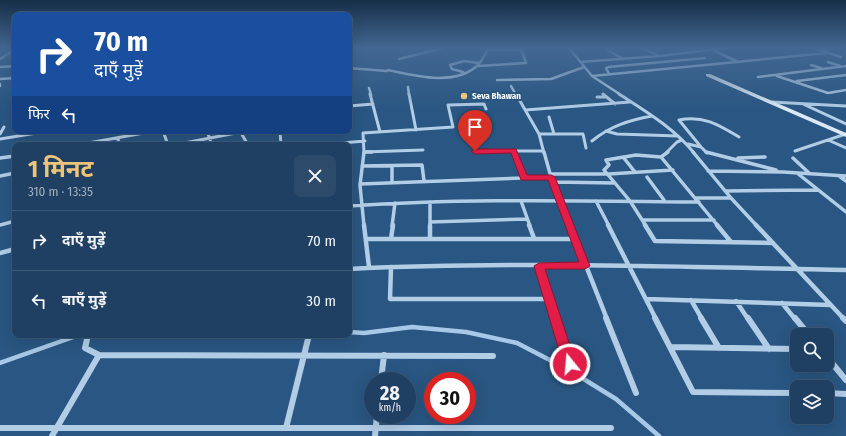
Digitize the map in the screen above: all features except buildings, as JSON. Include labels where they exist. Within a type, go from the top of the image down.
[{"type":"street","points":[[353,68],[387,71],[428,78],[452,76],[470,68]]},
{"type":"street","points":[[452,68],[464,72]]},
{"type":"street","points":[[497,80],[550,79],[580,68]]},
{"type":"street","points":[[585,68],[592,76],[653,116],[687,144],[731,198],[846,321]]},
{"type":"street","points":[[606,68],[609,74]]},
{"type":"street","points":[[592,76],[670,68]]},
{"type":"street","points":[[758,77],[827,68]]},
{"type":"street","points":[[775,75],[828,93],[846,90]]},
{"type":"street","points":[[795,82],[846,75]]},
{"type":"street","points":[[708,76],[845,135]]},
{"type":"street","points":[[0,79],[12,78]]},
{"type":"street","points":[[511,86],[539,134],[559,201],[636,393]]},
{"type":"street","points":[[408,87],[416,130]]},
{"type":"street","points":[[369,88],[380,132]]},
{"type":"street","points":[[602,94],[615,104]]},
{"type":"street","points":[[597,97],[606,97]]},
{"type":"street","points":[[525,110],[631,102]]},
{"type":"street","points":[[768,102],[799,102],[846,106]]},
{"type":"street","points":[[799,102],[846,124]]},
{"type":"street","points":[[352,106],[373,104]]},
{"type":"street","points":[[369,268],[361,205],[360,184],[365,142],[363,133],[453,127],[448,105],[484,104],[486,109]]},
{"type":"street","points":[[592,141],[606,131],[628,120],[653,116]]},
{"type":"street","points":[[549,117],[554,134]]},
{"type":"street","points":[[739,137],[705,118],[696,117],[678,121],[686,131],[708,152],[783,172]]},
{"type":"street","points":[[0,134],[4,127]]},
{"type":"street","points":[[606,131],[617,134],[678,136]]},
{"type":"street","points":[[0,139],[31,134]]},
{"type":"street","points":[[95,142],[139,134]]},
{"type":"street","points":[[208,134],[211,142]]},
{"type":"street","points":[[189,142],[227,134]]},
{"type":"street","points":[[539,134],[583,134],[586,148]]},
{"type":"street","points":[[794,151],[845,135]]},
{"type":"street","points":[[118,138],[119,142]]},
{"type":"street","points":[[661,157],[667,151],[675,147],[677,142],[682,140]]},
{"type":"street","points":[[828,140],[846,148]]},
{"type":"street","points":[[352,143],[365,142]]},
{"type":"street","points":[[687,144],[702,147]]},
{"type":"street","points":[[364,152],[424,150]]},
{"type":"street","points":[[475,151],[543,151]]},
{"type":"street","points":[[514,151],[524,178]]},
{"type":"street","points":[[731,242],[698,200],[661,157],[649,154],[606,160],[609,165],[604,170],[630,201],[655,241],[773,243]]},
{"type":"street","points":[[0,158],[12,156]]},
{"type":"street","points":[[623,157],[635,172]]},
{"type":"street","points":[[734,158],[765,157]]},
{"type":"street","points":[[793,158],[809,173]]},
{"type":"street","points":[[362,166],[422,165],[424,181]]},
{"type":"street","points":[[392,166],[392,182]]},
{"type":"street","points":[[360,184],[551,177],[673,170]]},
{"type":"street","points":[[708,171],[797,172],[846,176]]},
{"type":"street","points":[[797,172],[846,212]]},
{"type":"street","points":[[0,176],[12,174]]},
{"type":"street","points":[[838,175],[846,181]]},
{"type":"street","points":[[551,177],[616,183]]},
{"type":"street","points":[[647,178],[664,200]]},
{"type":"street","points":[[725,190],[818,190]]},
{"type":"street","points":[[352,206],[395,203],[521,200],[630,201],[731,198]]},
{"type":"street","points":[[521,200],[534,238]]},
{"type":"street","points":[[596,201],[693,392],[790,393]]},
{"type":"street","points":[[430,202],[430,239]]},
{"type":"street","points":[[391,239],[395,203]]},
{"type":"street","points":[[430,222],[527,219]]},
{"type":"street","points":[[642,220],[714,220]]},
{"type":"street","points":[[0,225],[12,222]]},
{"type":"street","points":[[366,239],[574,238]]},
{"type":"street","points":[[0,253],[12,249]]},
{"type":"street","points":[[391,266],[390,299],[550,299]]},
{"type":"street","points":[[352,269],[391,266],[585,266],[843,270],[846,275]]},
{"type":"street","points":[[539,266],[570,364]]},
{"type":"street","points":[[646,298],[830,305]]},
{"type":"street","points":[[691,300],[719,348]]},
{"type":"street","points":[[736,301],[769,349]]},
{"type":"street","points":[[782,303],[803,328]]},
{"type":"street","points":[[87,338],[85,348],[99,355],[493,356]]},
{"type":"street","points":[[286,428],[305,355],[308,338]]},
{"type":"street","points":[[671,347],[790,349]]},
{"type":"street","points":[[52,436],[99,355]]},
{"type":"street","points":[[382,372],[384,355]]},
{"type":"street","points":[[834,365],[846,380]]},
{"type":"street","points":[[834,393],[846,394]]},
{"type":"street","points":[[375,436],[376,424]]},
{"type":"street","points":[[0,428],[611,428]]},
{"type":"waterway","points":[[352,332],[364,333],[412,327],[466,332],[517,343],[569,370],[616,399],[659,436]]},
{"type":"waterway","points":[[0,363],[71,338]]},
{"type":"place","name":"Seva Bhawan","points":[[464,96]]},
{"type":"route","points":[[475,151],[514,151],[524,178],[551,177],[585,266],[539,266],[570,364]]}]
